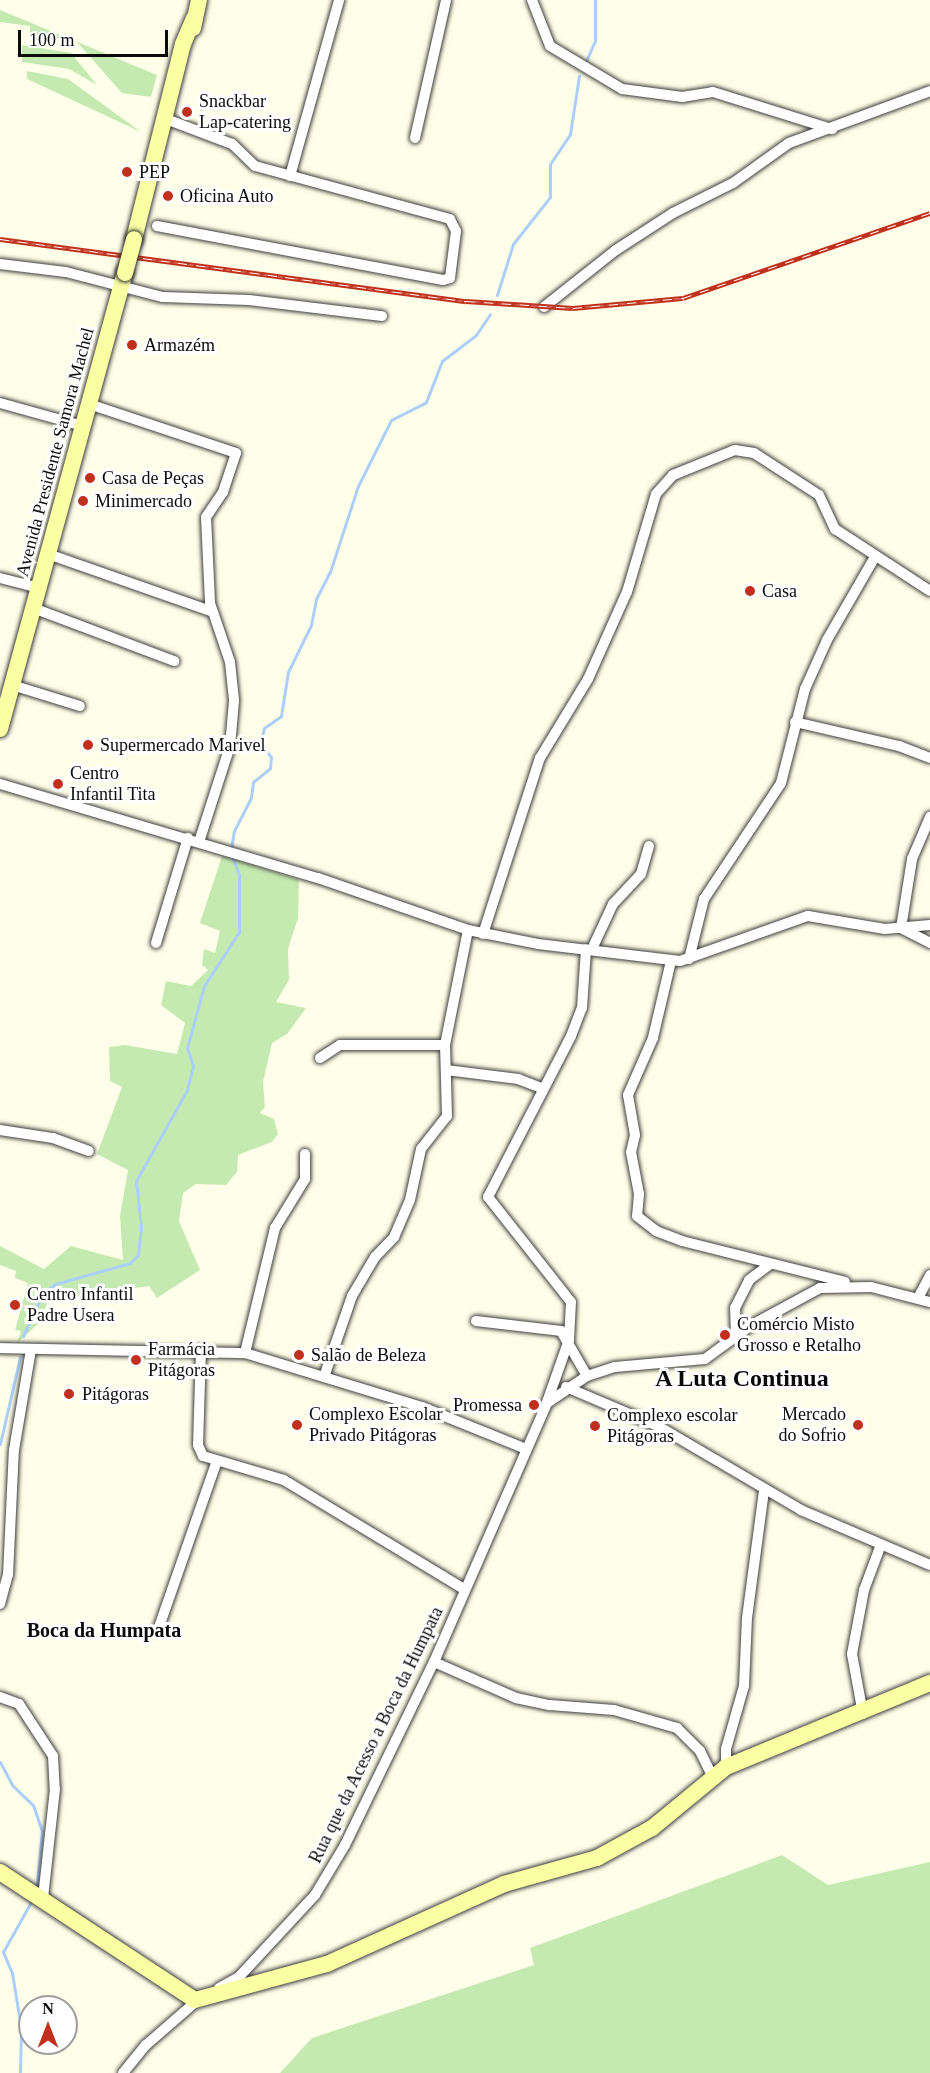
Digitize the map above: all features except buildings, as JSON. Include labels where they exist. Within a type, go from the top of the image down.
[{"type":"street","name":"Avenida Presidente Samora Machel","points":[[139,220],[171,120],[199,0]]},
{"type":"street","points":[[290,176],[339,0]]},
{"type":"street","points":[[415,138],[446,0]]},
{"type":"street","points":[[532,0],[549,45],[622,89],[682,97],[713,92],[832,129]]},
{"type":"street","name":"Avenida Presidente Samora Machel","points":[[0,729],[134,239],[183,44],[194,18]]},
{"type":"street","points":[[544,307],[673,213],[733,183],[789,143],[930,91]]},
{"type":"street","points":[[157,226],[270,251],[450,278],[456,231],[450,219],[255,166],[232,144],[171,120]]},
{"type":"street","points":[[0,264],[123,279],[163,297],[249,300],[382,316]]},
{"type":"street","points":[[0,403],[83,426]]},
{"type":"street","points":[[89,404],[236,453],[223,492],[206,517],[211,610],[230,662],[234,701],[230,746],[156,943]]},
{"type":"street","points":[[483,934],[540,758],[588,679],[622,603],[662,484],[673,475],[745,450],[812,489],[836,529],[875,557],[930,591]]},
{"type":"street","points":[[48,554],[211,610]]},
{"type":"street","points":[[689,959],[704,899],[781,783],[795,722],[827,639],[875,557]]},
{"type":"street","points":[[0,578],[39,588]]},
{"type":"street","points":[[33,608],[174,661]]},
{"type":"street","points":[[12,685],[80,706]]},
{"type":"street","points":[[795,722],[899,746],[930,758]]},
{"type":"street","points":[[0,784],[193,840],[483,934],[671,961],[689,959],[808,916],[901,928],[930,925]]},
{"type":"street","points":[[901,928],[912,859],[930,817]]},
{"type":"street","points":[[547,1403],[569,1340],[571,1302],[488,1197],[582,1008],[589,949],[613,904],[641,874],[650,846]]},
{"type":"street","points":[[901,928],[930,943]]},
{"type":"street","points":[[324,1377],[352,1296],[375,1257],[394,1238],[410,1200],[421,1149],[447,1116],[445,1045],[468,930]]},
{"type":"street","points":[[671,961],[653,1038],[628,1095],[635,1135],[631,1152],[639,1194],[637,1216],[656,1231],[769,1265],[930,1302]]},
{"type":"street","points":[[320,1058],[340,1045],[445,1045]]},
{"type":"street","points":[[446,1070],[518,1079],[542,1088]]},
{"type":"street","points":[[0,1130],[53,1138],[89,1151]]},
{"type":"street","points":[[245,1353],[275,1228],[305,1179],[305,1154]]},
{"type":"street","points":[[736,1335],[735,1308],[749,1280],[769,1265]]},
{"type":"street","points":[[918,1298],[930,1275]]},
{"type":"street","name":"Rua que da Acesso a Boca da Humpata","points":[[123,2073],[146,2045],[195,2000],[239,1977],[315,1895],[345,1845],[434,1662],[524,1448],[547,1403],[566,1387],[587,1376],[615,1367],[691,1363],[718,1352],[736,1335],[806,1294],[855,1285]]},
{"type":"street","points":[[476,1322],[561,1330],[569,1340],[587,1376]]},
{"type":"street","points":[[0,1348],[201,1350],[245,1353],[422,1407],[524,1448]]},
{"type":"street","points":[[0,1604],[8,1575],[14,1450],[31,1350]]},
{"type":"street","points":[[201,1350],[198,1445],[203,1456],[284,1480],[464,1589]]},
{"type":"street","points":[[566,1387],[658,1426],[764,1491],[880,1547],[930,1565]]},
{"type":"street","points":[[158,1630],[217,1461]]},
{"type":"street","points":[[719,1772],[744,1686],[747,1618],[764,1491]]},
{"type":"street","points":[[863,1714],[852,1654],[864,1590],[880,1547]]},
{"type":"street","points":[[434,1662],[516,1698],[549,1705],[614,1710],[676,1728],[719,1772]]},
{"type":"street","points":[[0,1872],[43,1897],[195,2000],[266,1982],[362,1951],[504,1884],[627,1845],[719,1772],[863,1714],[930,1683]]},
{"type":"street","points":[[0,1697],[19,1704],[53,1756],[55,1789],[43,1897]]},
{"type":"green space","points":[[0,10],[74,41],[30,34],[30,26],[0,22]]},
{"type":"green space","points":[[77,42],[157,75],[151,97],[122,93]]},
{"type":"green space","points":[[22,45],[71,53],[97,85],[69,69],[22,62]]},
{"type":"green space","points":[[27,71],[68,79],[141,132],[27,79]]},
{"type":"green space","points":[[222,856],[299,880],[298,918],[288,949],[289,980],[276,1002],[306,1008],[287,1034],[272,1043],[263,1082],[265,1107],[260,1113],[274,1119],[278,1134],[272,1142],[238,1155],[237,1172],[226,1185],[196,1184],[183,1193],[179,1221],[200,1270],[157,1298],[149,1286],[48,1301],[39,1323],[17,1343],[21,1331],[15,1330],[28,1283],[15,1278],[16,1271],[0,1265],[0,1246],[44,1269],[71,1246],[123,1260],[120,1216],[128,1170],[97,1154],[122,1087],[110,1081],[109,1047],[125,1045],[177,1054],[185,1023],[161,1005],[166,981],[191,986],[208,970],[202,965],[204,949],[215,953],[220,931],[200,923]]},
{"type":"green space","points":[[782,1855],[828,1885],[930,1862],[930,2073],[280,2073],[312,2038],[534,1965],[530,1948]]},
{"type":"waterway","points":[[586,61],[595,41],[595,0]]},
{"type":"waterway","points":[[497,295],[513,244],[550,197],[550,164],[570,134],[579,76]]},
{"type":"waterway","points":[[231,849],[234,831],[251,797],[253,782],[270,768],[271,757],[260,744],[264,728],[281,716],[288,672],[311,625],[316,599],[330,572],[358,486],[391,420],[426,402],[442,361],[476,335],[490,314]]},
{"type":"waterway","points":[[23,1336],[43,1293],[55,1284],[130,1263],[138,1255],[141,1227],[136,1181],[187,1090],[193,1066],[187,1048],[204,986],[239,932],[239,875],[232,856]]},
{"type":"waterway","points":[[0,1444],[20,1357]]},
{"type":"waterway","points":[[0,1762],[12,1785],[33,1805],[42,1831],[37,1884]]},
{"type":"waterway","points":[[20,2073],[21,2028],[12,1973],[3,1952],[31,1902]]},
{"type":"railway","points":[[0,239],[466,301],[573,308],[683,298],[930,213]]},
{"type":"place","name":"Snackbar Lap-catering","points":[[187,112]]},
{"type":"place","name":"PEP","points":[[127,172]]},
{"type":"place","name":"Oficina Auto","points":[[168,196]]},
{"type":"place","name":"Armazém","points":[[132,345]]},
{"type":"place","name":"Casa de Peças","points":[[90,478]]},
{"type":"place","name":"Minimercado","points":[[83,501]]},
{"type":"place","name":"Casa","points":[[750,591]]},
{"type":"place","name":"Supermercado Marivel","points":[[88,745]]},
{"type":"place","name":"Centro Infantil Tita","points":[[58,784]]},
{"type":"place","name":"Centro Infantil Padre Usera","points":[[15,1305]]},
{"type":"place","name":"Comércio Misto Grosso e Retalho","points":[[725,1335]]},
{"type":"place","name":"Salão de Beleza","points":[[299,1355]]},
{"type":"place","name":"Farmácia Pitágoras","points":[[136,1360]]},
{"type":"place","name":"Pitágoras","points":[[69,1394]]},
{"type":"place","name":"Promessa","points":[[534,1405]]},
{"type":"place","name":"Complexo Escolar Privado Pitágoras","points":[[297,1425]]},
{"type":"place","name":"Mercado do Sofrio","points":[[858,1425]]},
{"type":"place","name":"Complexo escolar Pitágoras","points":[[595,1426]]},
{"type":"district","name":"A Luta Continua","points":[[742,1379]]},
{"type":"district","name":"Boca da Humpata","points":[[104,1630]]}]
